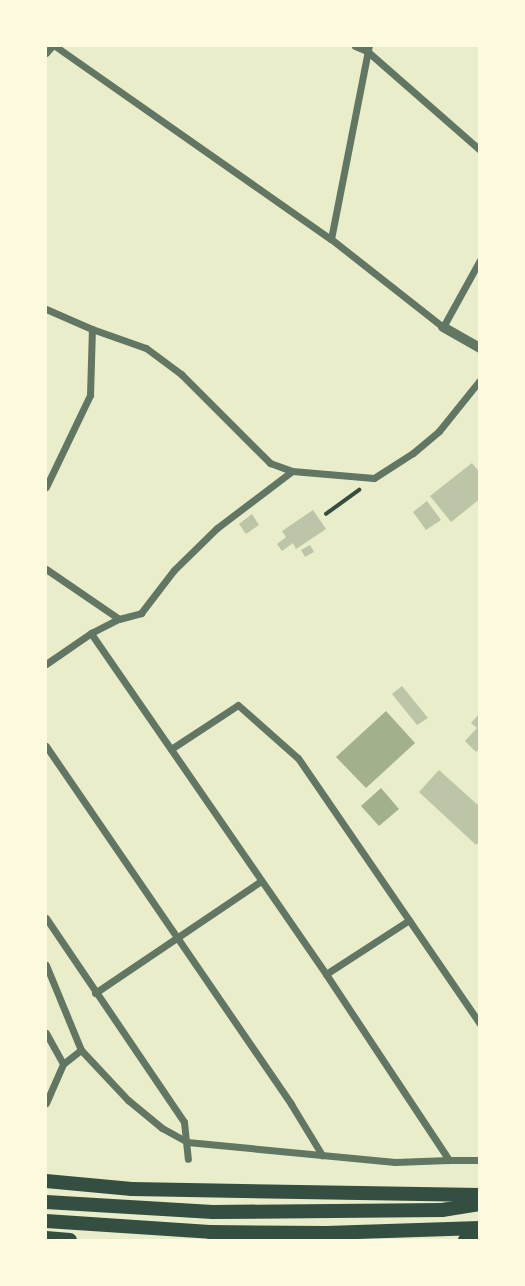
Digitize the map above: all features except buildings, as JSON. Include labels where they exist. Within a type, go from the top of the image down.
[{"type":"highway","points":[[46,1181],[132,1189],[480,1195]]},
{"type":"highway","points":[[46,1202],[213,1212],[442,1210],[480,1204]]},
{"type":"highway","points":[[46,1221],[210,1232],[326,1233],[480,1228]]},
{"type":"highway","points":[[465,1241],[480,1237]]},
{"type":"highway","points":[[46,1238],[70,1241]]},
{"type":"street","points":[[46,53],[54,46],[331,239],[443,327],[480,348]]},
{"type":"street","points":[[355,46],[368,48],[480,150]]},
{"type":"street","points":[[331,239],[368,48]]},
{"type":"street","points":[[443,327],[480,260]]},
{"type":"street","points":[[46,309],[145,348],[181,374],[271,463],[292,471],[374,478],[413,453],[439,431],[480,380]]},
{"type":"street","points":[[46,487],[90,395],[92,329]]},
{"type":"street","points":[[46,664],[91,633],[120,619],[141,613],[174,570],[217,528],[292,471]]},
{"type":"street","points":[[46,569],[120,619]]},
{"type":"street","points":[[91,633],[326,974],[449,1160]]},
{"type":"street","points":[[171,749],[238,705],[298,758],[480,1024]]},
{"type":"street","points":[[46,746],[322,1155]]},
{"type":"street","points":[[95,993],[261,881]]},
{"type":"street","points":[[46,918],[184,1122],[188,1159]]},
{"type":"street","points":[[326,974],[409,920]]},
{"type":"street","points":[[46,965],[81,1050],[128,1100],[162,1128],[187,1142],[395,1163],[480,1160]]},
{"type":"street","points":[[46,1033],[63,1063]]},
{"type":"street","points":[[46,1104],[63,1063],[81,1050]]},
{"type":"path","points":[[326,514],[374,478]]},
{"type":"shaded area","points":[[386,711],[415,743],[366,788],[336,757]]},
{"type":"shaded area","points":[[381,788],[399,809],[379,826],[361,806]]}]
